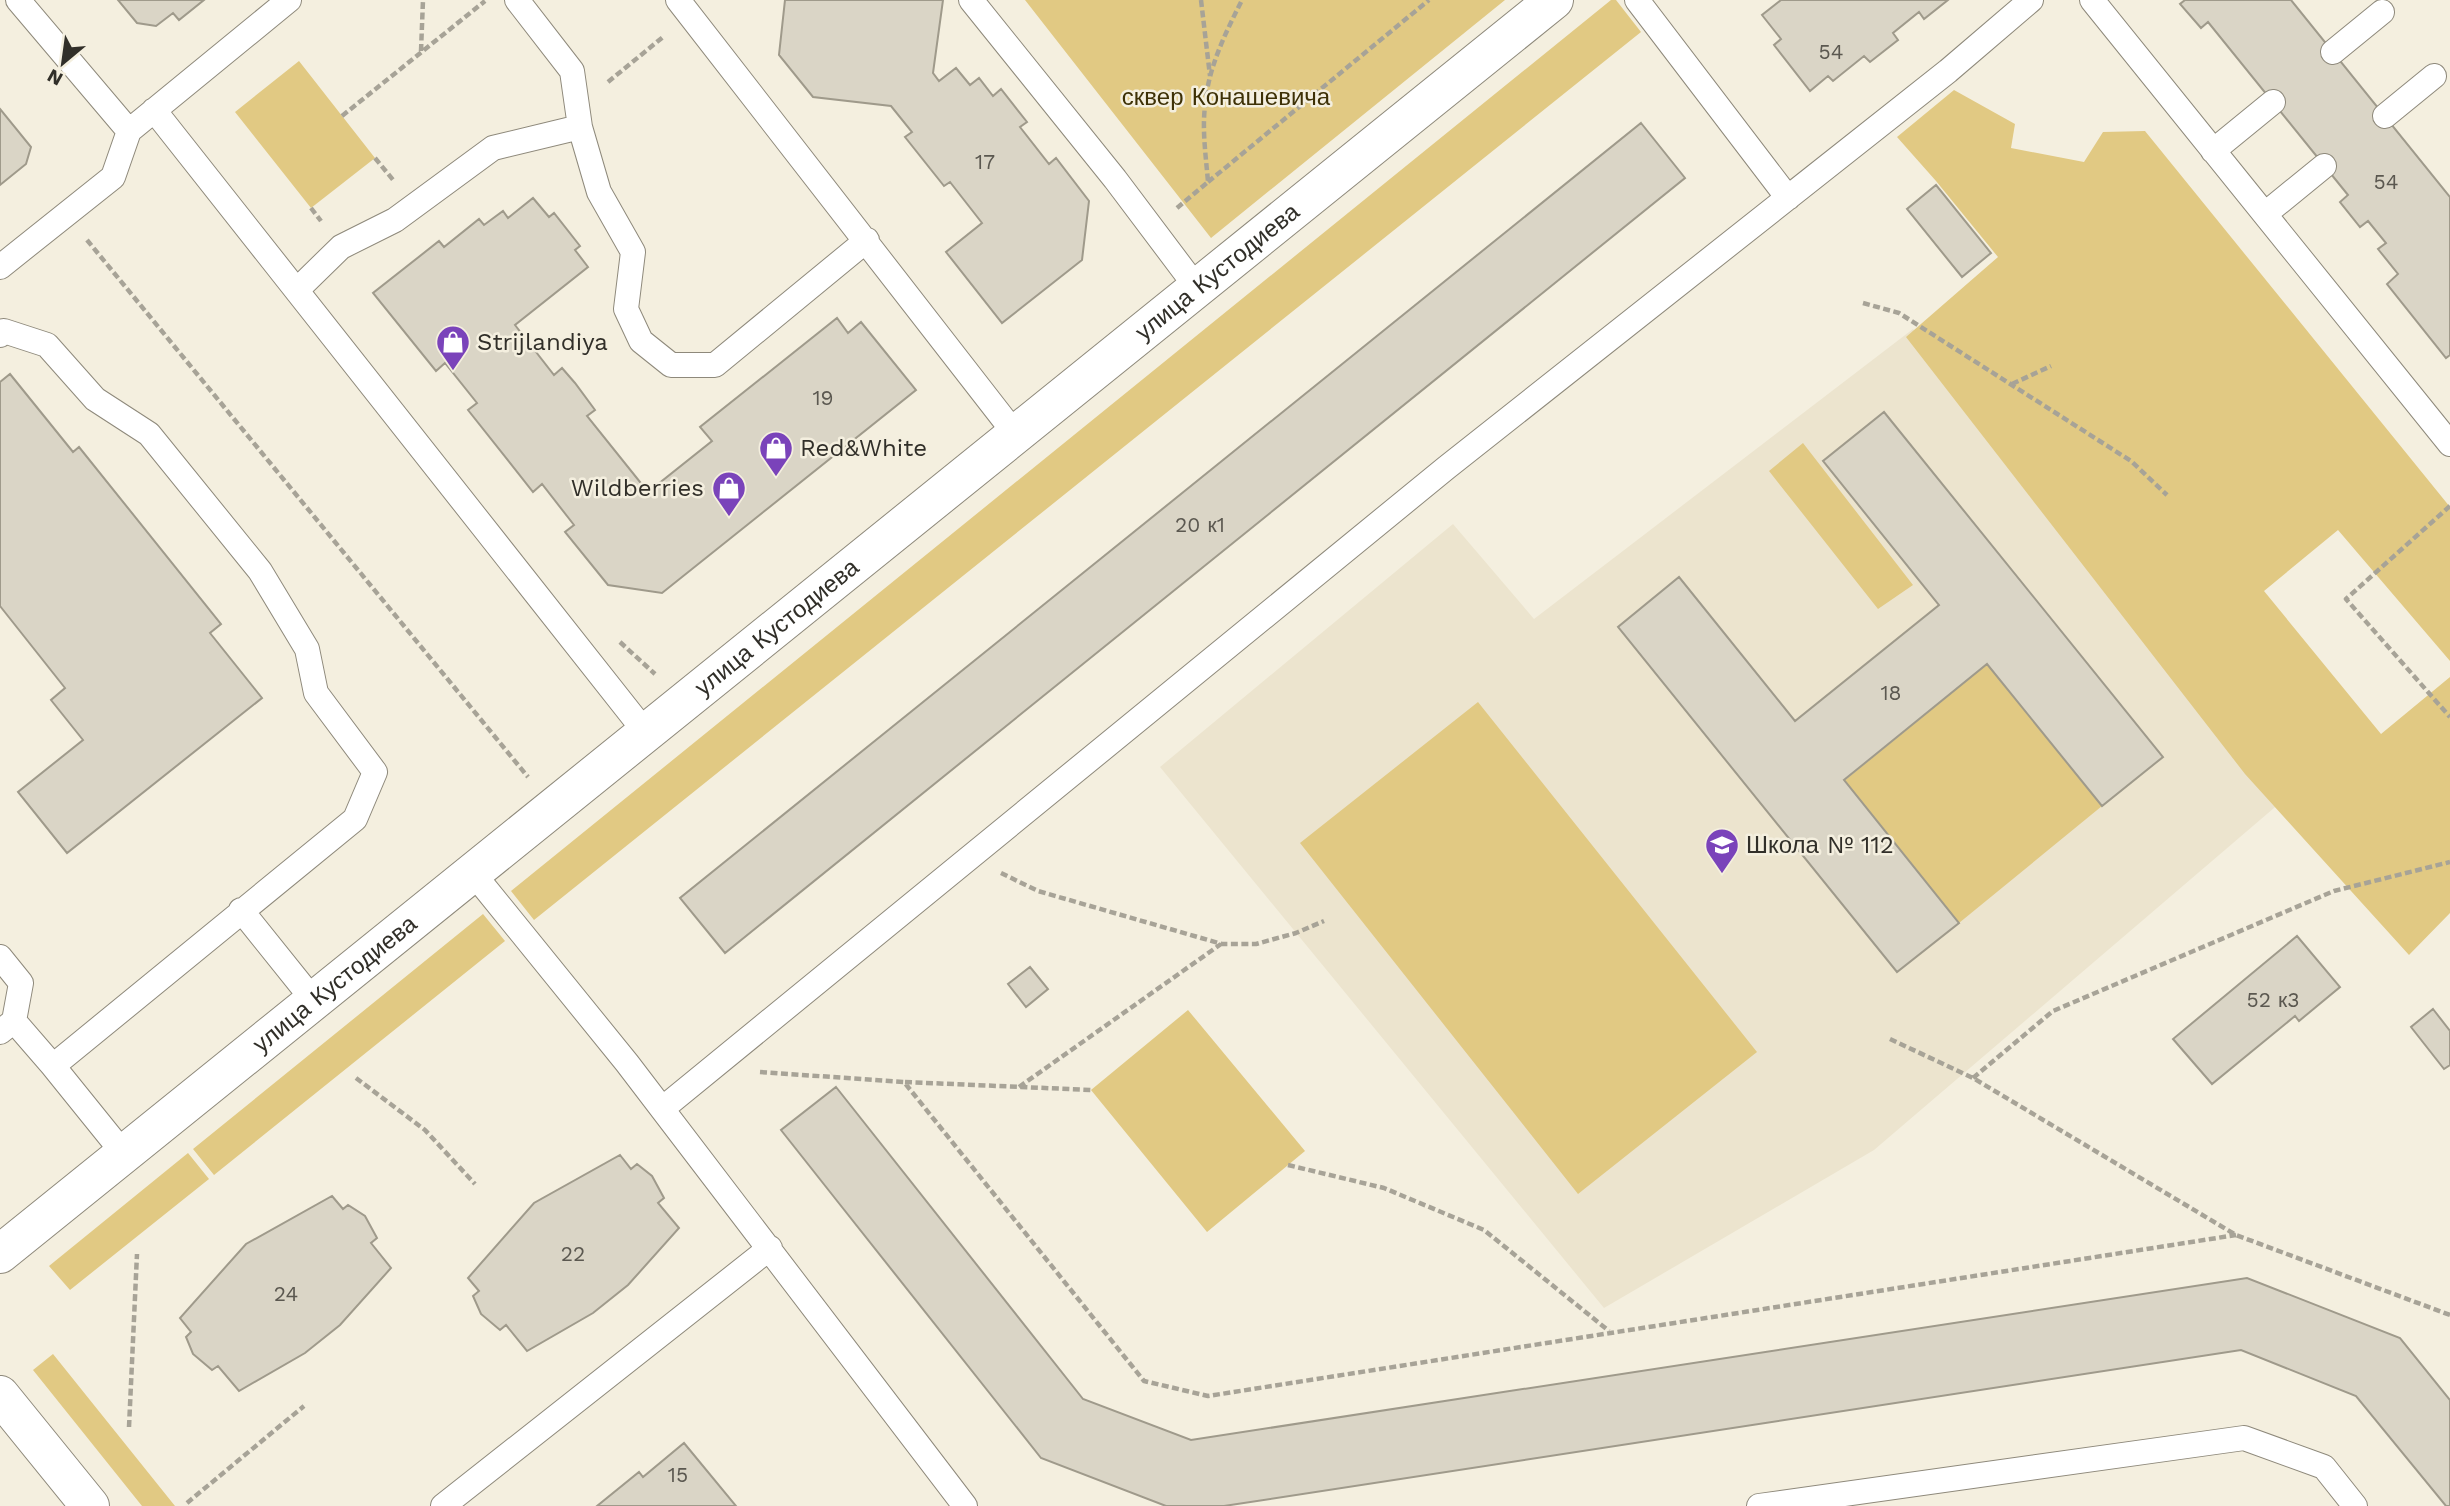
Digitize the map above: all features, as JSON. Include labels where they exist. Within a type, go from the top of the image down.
[{"type":"street","name":"улица Кустодиева","points":[[0,1254],[1554,0]]},
{"type":"street","points":[[0,1395],[90,1506]]},
{"type":"lane","points":[[18,0],[129,131]]},
{"type":"lane","points":[[0,267],[113,177],[129,131],[289,0]]},
{"type":"lane","points":[[517,0],[572,71],[579,117],[599,192],[633,252],[626,309],[641,341],[671,365],[715,365],[867,240]]},
{"type":"lane","points":[[971,0],[1197,288]]},
{"type":"lane","points":[[1637,0],[1788,198]]},
{"type":"lane","points":[[662,1109],[1446,468],[1948,71],[2031,0]]},
{"type":"lane","points":[[2092,0],[2450,444]]},
{"type":"lane","points":[[682,5],[1016,435]]},
{"type":"lane","points":[[2333,52],[2382,12]]},
{"type":"lane","points":[[2385,116],[2434,76]]},
{"type":"lane","points":[[2213,151],[2273,102]]},
{"type":"lane","points":[[154,110],[646,733]]},
{"type":"lane","points":[[297,290],[341,247],[395,220],[493,148],[579,117]]},
{"type":"lane","points":[[2264,214],[2324,166]]},
{"type":"lane","points":[[0,335],[4,331],[47,345],[94,400],[149,433],[261,572],[307,649],[316,693],[375,772],[355,819],[53,1066]]},
{"type":"lane","points":[[472,873],[662,1109],[965,1506]]},
{"type":"lane","points":[[241,910],[314,1001]]},
{"type":"lane","points":[[0,957],[21,983],[7,1027],[53,1066],[124,1154]]},
{"type":"lane","points":[[443,1506],[770,1248]]},
{"type":"lane","points":[[1759,1506],[2244,1438],[2324,1467],[2355,1506]]},
{"type":"path","points":[[421,52],[423,0]]},
{"type":"path","points":[[342,116],[486,0]]},
{"type":"path","points":[[1200,0],[1210,78]]},
{"type":"path","points":[[1208,182],[1205,107],[1210,78],[1223,38],[1242,0]]},
{"type":"path","points":[[1153,229],[1429,0]]},
{"type":"path","points":[[579,117],[682,5]]},
{"type":"path","points":[[66,214],[528,777]]},
{"type":"path","points":[[1863,303],[1899,313],[2131,461],[2166,495]]},
{"type":"path","points":[[2011,385],[2051,366]]},
{"type":"path","points":[[2450,506],[2346,600],[2450,717]]},
{"type":"path","points":[[968,858],[1038,891],[1222,944],[1256,944],[1296,933],[1324,921]]},
{"type":"path","points":[[1973,1078],[2053,1011],[2334,891],[2450,862]]},
{"type":"path","points":[[1019,1087],[1222,944]]},
{"type":"path","points":[[1890,1039],[1973,1078],[2236,1235],[2450,1314]]},
{"type":"path","points":[[710,1069],[904,1082],[1091,1090]]},
{"type":"path","points":[[356,1078],[425,1130],[475,1184]]},
{"type":"path","points":[[904,1082],[1144,1381],[1208,1396],[2236,1235]]},
{"type":"path","points":[[1288,1165],[1384,1188],[1484,1230],[1609,1332]]},
{"type":"path","points":[[129,1427],[136,1254]]},
{"type":"path","points":[[187,1503],[304,1406]]},
{"type":"shaded area","name":"Школа № 112","points":[[1913,329],[2288,796],[1874,1150],[1604,1308],[1160,767],[1453,524],[1534,619]]},
{"type":"green space","name":"сквер Конашевича","points":[[1025,0],[1505,0],[1211,238]]},
{"type":"green space","points":[[1611,0],[1616,0],[1641,32],[534,920],[511,891]]},
{"type":"green space","points":[[299,61],[375,158],[311,208],[235,112]]},
{"type":"green space","points":[[1954,90],[2015,124],[2011,148],[2084,162],[2103,132],[2145,131],[2450,507],[2450,661],[2338,530],[2264,591],[2381,734],[2450,677],[2450,913],[2409,955],[2245,774],[1906,337],[1998,257],[1897,137]]},
{"type":"green space","points":[[1803,443],[1913,585],[1878,609],[1769,471]]},
{"type":"green space","points":[[1987,664],[2102,806],[1959,923],[1844,781]]},
{"type":"green space","points":[[1478,702],[1757,1052],[1578,1194],[1300,843]]},
{"type":"green space","points":[[483,914],[505,941],[214,1175],[193,1149]]},
{"type":"green space","points":[[1188,1010],[1305,1151],[1207,1232],[1091,1090]]},
{"type":"green space","points":[[188,1153],[209,1179],[70,1290],[49,1266]]},
{"type":"green space","points":[[53,1354],[175,1506],[142,1506],[33,1370]]},
{"type":"building","points":[[118,0],[204,0],[179,20],[173,13],[156,26],[137,23]]},
{"type":"building","points":[[785,0],[943,0],[933,73],[939,81],[956,68],[970,85],[979,78],[993,96],[1001,89],[1027,122],[1020,127],[1049,164],[1056,158],[1089,201],[1082,260],[1002,323],[946,252],[982,223],[950,182],[944,186],[905,137],[912,132],[891,106],[813,97],[779,55]]},
{"type":"building","points":[[1781,0],[1948,0],[1924,19],[1919,12],[1893,33],[1898,40],[1870,62],[1864,56],[1833,81],[1828,76],[1810,91],[1774,45],[1781,39],[1762,15]]},
{"type":"building","points":[[2185,0],[2291,0],[2450,197],[2450,355],[2446,358],[2387,284],[2398,274],[2378,249],[2386,243],[2368,221],[2360,227],[2340,202],[2348,195],[2208,22],[2201,28],[2180,4]]},
{"type":"building","points":[[0,109],[31,147],[26,164],[0,185]]},
{"type":"building","points":[[1641,123],[1685,178],[725,953],[680,898]]},
{"type":"building","points":[[1936,185],[1991,253],[1962,277],[1907,209]]},
{"type":"building","points":[[533,198],[549,217],[554,213],[580,246],[575,250],[588,267],[515,325],[554,375],[562,368],[575,383],[595,410],[587,416],[648,492],[712,441],[700,427],[837,318],[848,333],[861,322],[916,390],[662,593],[608,585],[565,532],[574,525],[542,484],[533,492],[468,410],[477,403],[445,363],[436,371],[373,293],[439,241],[444,247],[479,219],[484,225],[503,211],[508,218]]},
{"type":"building","points":[[10,374],[73,452],[79,447],[221,624],[210,633],[262,698],[67,853],[18,792],[83,740],[51,700],[65,688],[0,606],[0,382]]},
{"type":"building","points":[[1884,412],[2163,757],[2102,806],[1987,664],[1844,780],[1959,923],[1897,972],[1618,627],[1679,577],[1795,721],[1939,605],[1823,461]]},
{"type":"building","points":[[2297,936],[2340,987],[2299,1021],[2295,1016],[2212,1084],[2173,1039]]},
{"type":"building","points":[[1030,967],[1048,989],[1026,1007],[1008,984]]},
{"type":"building","points":[[2433,1009],[2450,1031],[2450,1065],[2444,1069],[2411,1027]]},
{"type":"building","points":[[836,1087],[1083,1399],[1191,1440],[2247,1278],[2400,1338],[2450,1400],[2450,1506],[2446,1506],[2356,1396],[2241,1350],[1224,1506],[1166,1506],[1041,1458],[781,1130]]},
{"type":"building","points":[[620,1155],[631,1169],[637,1164],[652,1176],[664,1198],[658,1203],[679,1228],[628,1285],[593,1313],[527,1351],[506,1325],[500,1330],[481,1314],[473,1296],[479,1291],[468,1278],[534,1203]]},
{"type":"building","points":[[332,1196],[343,1209],[348,1205],[365,1216],[377,1238],[371,1243],[391,1268],[340,1325],[305,1353],[239,1391],[218,1366],[212,1370],[193,1354],[186,1337],[191,1332],[180,1318],[246,1244]]},
{"type":"building","points":[[684,1443],[736,1506],[597,1506],[639,1472],[643,1477]]},
{"type":"place","name":"Strijlandiya","points":[[453,372]]},
{"type":"place","name":"Red&White","points":[[776,478]]},
{"type":"place","name":"Wildberries","points":[[729,518]]},
{"type":"place","name":"Школа № 112","points":[[1722,875]]}]
